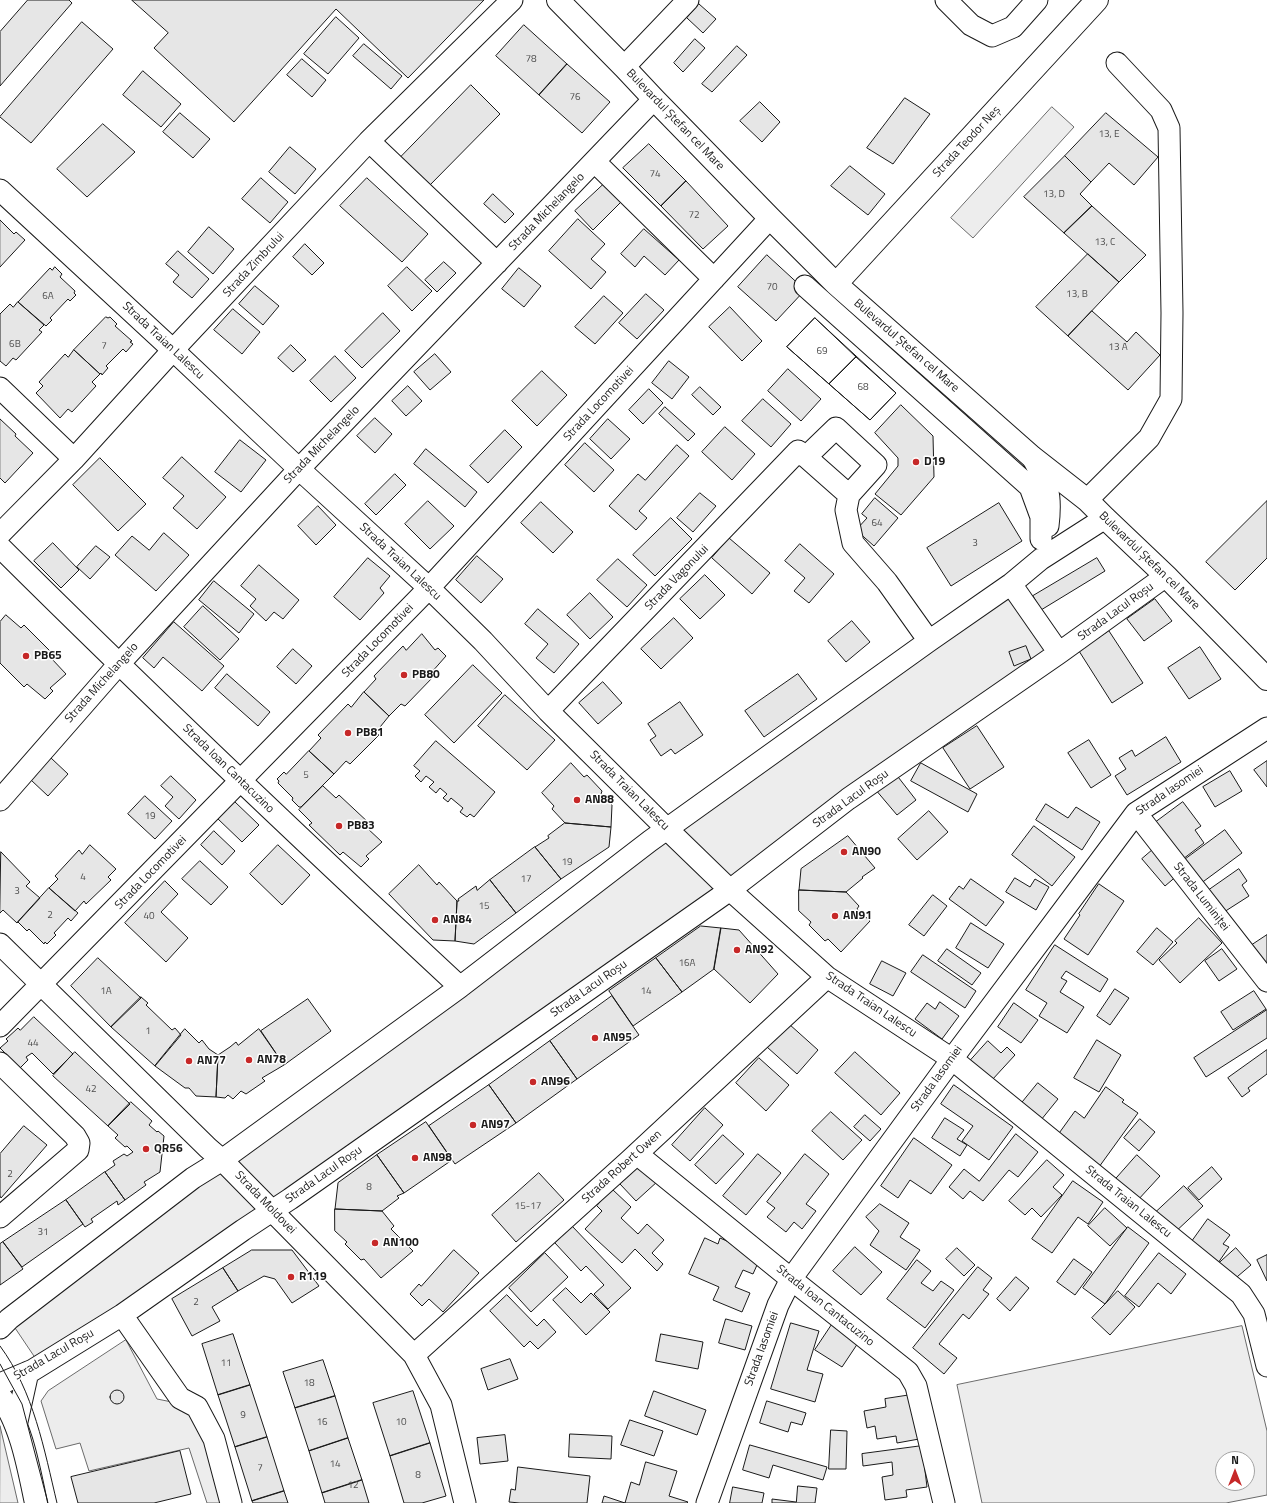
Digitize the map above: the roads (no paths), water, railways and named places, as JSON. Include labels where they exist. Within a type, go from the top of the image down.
[{"type":"main road","name":"Bulevardul Ștefan cel Mare","points":[[558,0],[836,284],[1032,457],[1087,500],[1166,576],[1267,679]]},
{"type":"main road","name":"Strada Teodor Neș","points":[[836,284],[1097,0]]},
{"type":"main road","points":[[0,1396],[10,1412],[16,1426],[36,1503]]},
{"type":"street","name":"Strada Zimbrului","points":[[0,534],[74,458],[369,141],[512,0]]},
{"type":"street","points":[[624,67],[688,0]]},
{"type":"street","points":[[946,0],[971,25],[992,36],[1014,28],[1037,0]]},
{"type":"street","points":[[1087,500],[1149,438],[1171,399],[1172,305],[1169,128],[1161,110],[1117,63]]},
{"type":"street","name":"Strada Michelangelo","points":[[0,800],[118,665],[299,469],[654,99]]},
{"type":"street","points":[[369,141],[497,263]]},
{"type":"street","points":[[595,162],[714,279]]},
{"type":"street","name":"Strada Traian Lalescu","points":[[0,190],[429,588],[483,641],[548,711],[667,829],[730,890],[827,977],[952,1059],[1241,1294],[1254,1314],[1267,1366]]},
{"type":"street","name":"Strada Locomotivei","points":[[0,1026],[429,588],[770,218]]},
{"type":"street","points":[[804,286],[1030,487],[1041,517],[1041,539]]},
{"type":"street","points":[[0,388],[74,458]]},
{"type":"street","points":[[849,495],[806,457],[836,428],[876,466],[849,495],[846,510],[853,543],[887,582],[929,641]]},
{"type":"street","name":"Strada Vagonului","points":[[548,711],[798,451],[806,457]]},
{"type":"street","points":[[1032,457],[1044,478],[1049,493],[1050,509],[1042,559]]},
{"type":"street","points":[[0,1328],[16,1314],[193,1178],[222,1160],[460,987],[667,829],[1011,584],[1042,559],[1105,518]]},
{"type":"street","name":"Strada Ioan Cantacuzino","points":[[0,547],[118,665],[460,987]]},
{"type":"street","name":"Strada Lacul Roșu","points":[[0,1384],[28,1372],[122,1315],[730,890],[848,799],[1059,653],[1166,576]]},
{"type":"street","points":[[1011,584],[1059,653]]},
{"type":"street","name":"Strada Iasomiei","points":[[707,1503],[778,1305],[791,1279],[952,1059],[1136,813],[1267,728]]},
{"type":"street","name":"Strada Luminiței","points":[[1136,813],[1267,981]]},
{"type":"street","name":"Strada Moldovei","points":[[0,944],[222,1160],[414,1355],[441,1405],[466,1503]]},
{"type":"street","name":"Strada Robert Owen","points":[[414,1355],[637,1154],[827,977]]},
{"type":"street","points":[[0,1063],[75,1136],[79,1143],[78,1150],[0,1217]]},
{"type":"street","name":"Strada Ioan Cantacuzino","points":[[637,1154],[908,1372],[916,1386],[944,1503]]},
{"type":"street","points":[[122,1315],[180,1398],[197,1407],[214,1439],[231,1503]]},
{"type":"street","points":[[16,1426],[28,1372]]},
{"type":"tram line","points":[[0,1346],[12,1364],[30,1402],[42,1442],[57,1503]]},
{"type":"tram line","points":[[0,1364],[22,1404],[48,1503]]},
{"type":"place","name":"D19","points":[[916,462]]},
{"type":"place","name":"PB65","points":[[26,656]]},
{"type":"place","name":"PB80","points":[[404,675]]},
{"type":"place","name":"PB81","points":[[348,733]]},
{"type":"place","name":"AN88","points":[[577,800]]},
{"type":"place","name":"PB83","points":[[339,826]]},
{"type":"place","name":"AN90","points":[[844,852]]},
{"type":"place","name":"AN91","points":[[835,916]]},
{"type":"place","name":"AN84","points":[[435,920]]},
{"type":"place","name":"AN92","points":[[737,950]]},
{"type":"place","name":"AN95","points":[[595,1038]]},
{"type":"place","name":"AN78","points":[[249,1060]]},
{"type":"place","name":"AN77","points":[[189,1061]]},
{"type":"place","name":"AN96","points":[[533,1082]]},
{"type":"place","name":"AN97","points":[[473,1125]]},
{"type":"place","name":"QR56","points":[[146,1149]]},
{"type":"place","name":"AN98","points":[[415,1158]]},
{"type":"place","name":"AN100","points":[[375,1243]]},
{"type":"place","name":"R119","points":[[291,1277]]}]
